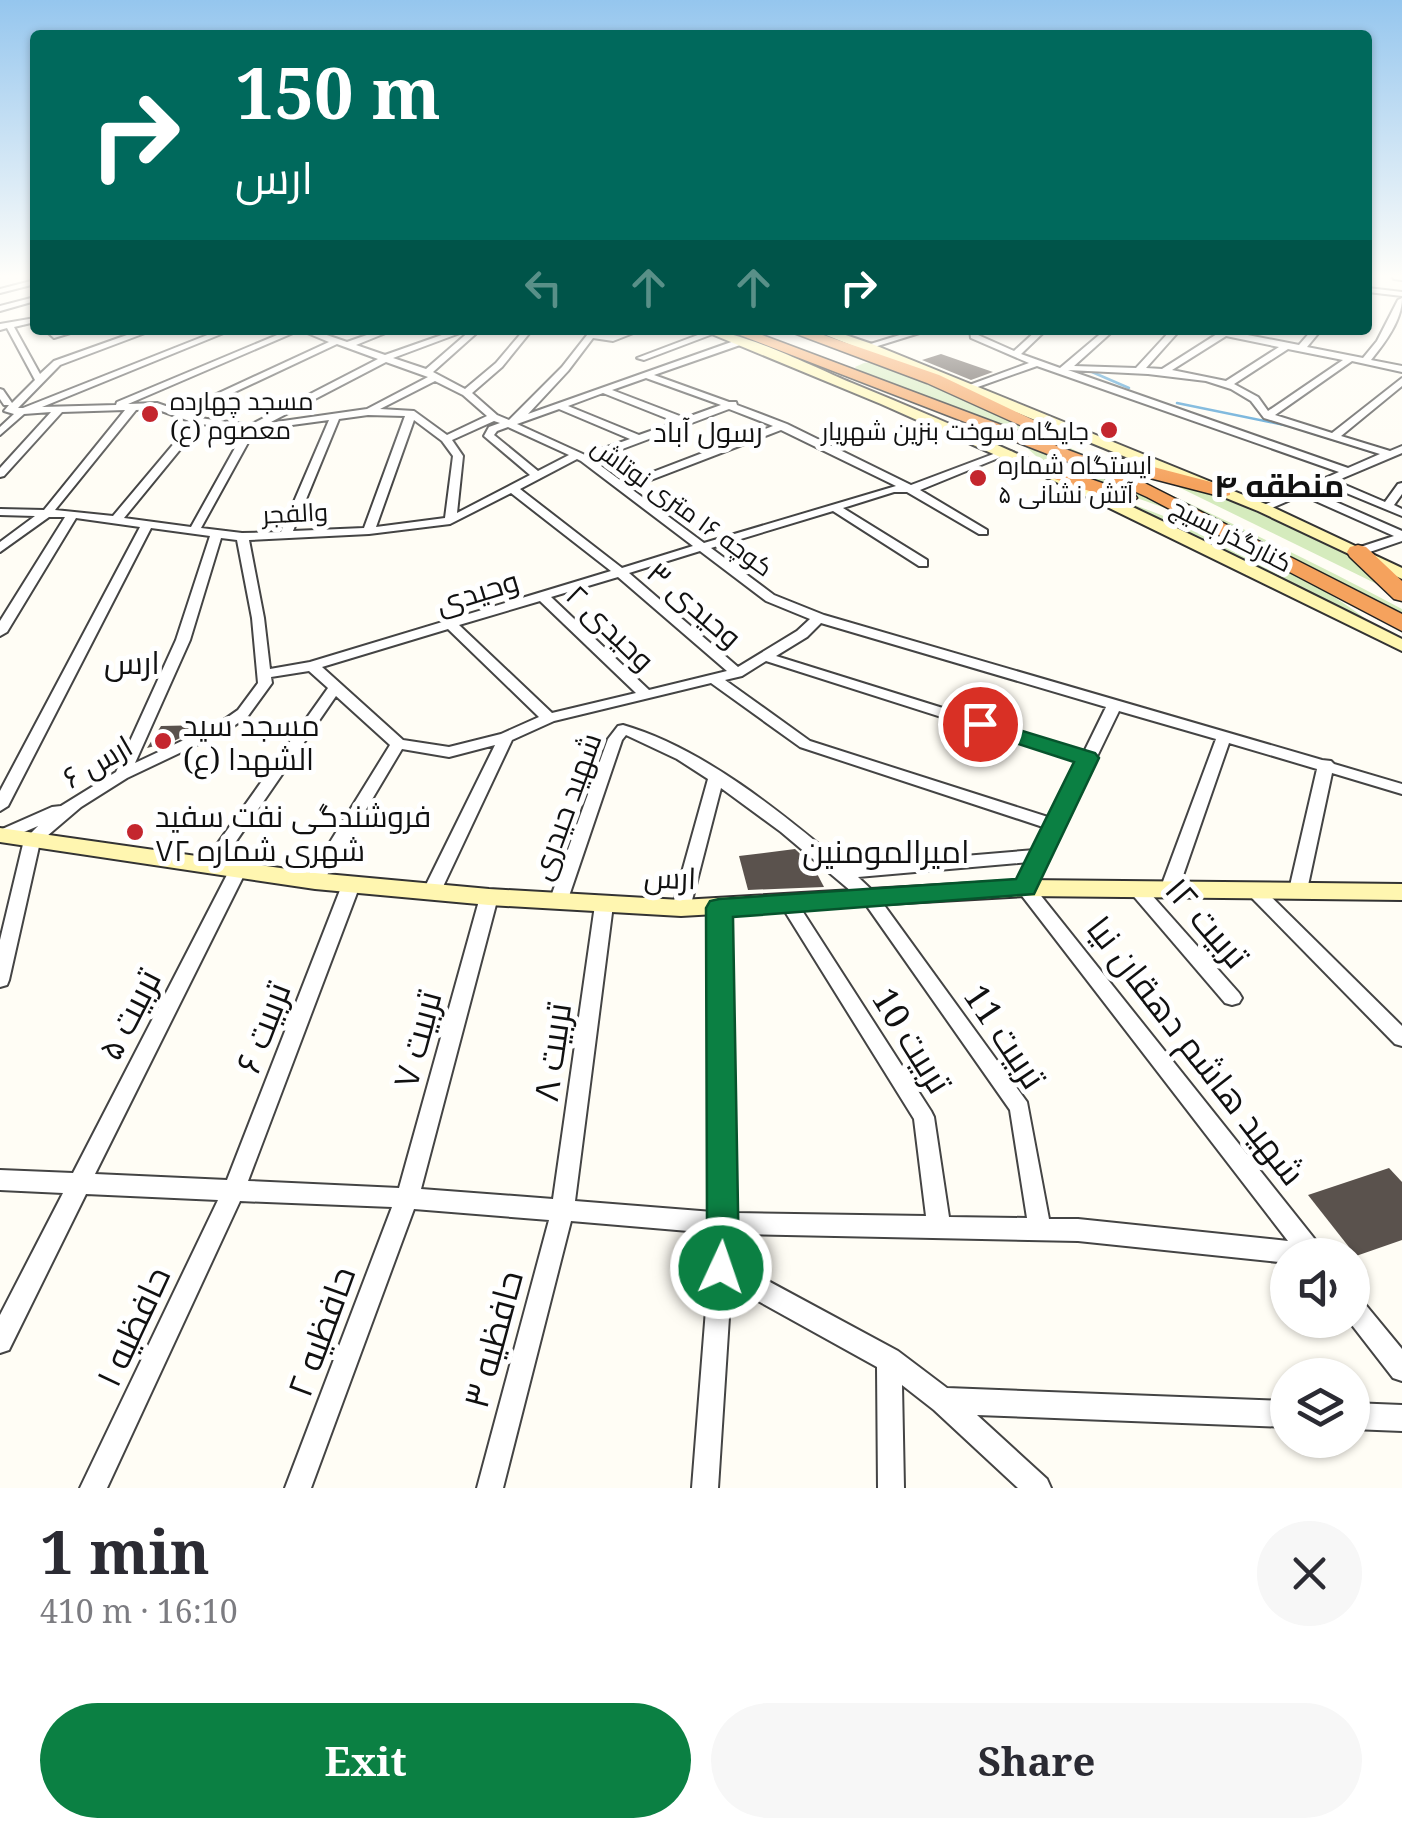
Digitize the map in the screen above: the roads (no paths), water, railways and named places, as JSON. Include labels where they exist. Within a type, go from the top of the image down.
[{"type":"highway","points":[[774,346],[1088,462],[1402,624]]},
{"type":"highway","points":[[800,354],[836,351],[836,346]]},
{"type":"highway","points":[[851,346],[1241,520],[1402,604]]},
{"type":"highway","points":[[856,377],[846,366],[862,360],[888,362]]},
{"type":"highway","points":[[999,430],[1047,469],[1231,534]]},
{"type":"highway","points":[[1120,464],[1223,492]]},
{"type":"highway","points":[[1358,552],[1402,594]]},
{"type":"highway","points":[[1346,592],[1402,638]]},
{"type":"main road","name":"کنارگذر بسیج","points":[[762,346],[1047,469],[1402,646]]},
{"type":"main road","name":"کنارگذر بسیج","points":[[869,346],[1263,508],[1402,574]]},
{"type":"main road","name":"ارس","points":[[2,835],[315,882],[604,905],[719,908],[1025,888],[1401,893]]},
{"type":"street","points":[[17,346],[39,380]]},
{"type":"street","points":[[0,432],[39,380],[63,360],[90,346]]},
{"type":"street","points":[[20,407],[184,346]]},
{"type":"street","points":[[106,410],[257,346]]},
{"type":"street","points":[[181,414],[334,346]]},
{"type":"street","name":"کوچه ۱۶ متری نوتاش","points":[[352,346],[431,375],[466,393],[494,416],[581,457],[626,486],[770,598],[819,618],[1402,788]]},
{"type":"street","points":[[194,530],[251,428],[386,358],[418,346]]},
{"type":"street","points":[[368,412],[431,375],[460,346]]},
{"type":"street","points":[[466,393],[514,346]]},
{"type":"street","points":[[512,425],[582,346]]},
{"type":"street","points":[[641,358],[671,346]]},
{"type":"street","points":[[537,476],[489,436],[493,429],[648,376],[715,346]]},
{"type":"street","points":[[997,346],[1037,364],[1064,370],[1348,471]]},
{"type":"street","points":[[1015,355],[1024,346]]},
{"type":"street","points":[[1064,370],[1091,346]]},
{"type":"street","points":[[1139,370],[1161,346]]},
{"type":"street","points":[[1165,371],[1205,346]]},
{"type":"street","points":[[1226,385],[1286,346]]},
{"type":"street","points":[[1295,346],[1402,369]]},
{"type":"street","points":[[1365,360],[1377,346]]},
{"type":"street","points":[[1268,416],[1352,358]]},
{"type":"street","points":[[970,387],[1037,364]]},
{"type":"street","points":[[1064,370],[1165,371],[1226,385],[1246,391],[1262,402],[1268,416],[1395,455]]},
{"type":"street","points":[[648,376],[734,404],[783,426],[916,488],[983,532]]},
{"type":"street","points":[[1333,437],[1402,381]]},
{"type":"street","points":[[606,391],[685,422]]},
{"type":"street","points":[[0,392],[3,404],[20,407],[57,412],[164,407],[198,420],[251,428],[368,412],[411,413],[446,439],[458,456],[450,520]]},
{"type":"street","name":"والفجر","points":[[0,512],[73,514],[242,538],[370,531],[450,520],[581,457],[734,404]]},
{"type":"street","points":[[562,407],[639,439]]},
{"type":"street","points":[[0,548],[46,513],[132,408]]},
{"type":"street","points":[[0,474],[57,412]]},
{"type":"street","points":[[370,531],[411,413]]},
{"type":"street","points":[[446,439],[494,416]]},
{"type":"street","points":[[284,536],[334,419]]},
{"type":"street","points":[[116,520],[198,420]]},
{"type":"street","points":[[626,486],[783,426]]},
{"type":"street","name":"وحیدی","points":[[266,674],[312,666],[451,625],[893,489],[916,488],[1008,452]]},
{"type":"street","points":[[1263,508],[1395,455]]},
{"type":"street","points":[[1325,480],[1402,513]]},
{"type":"street","points":[[1387,507],[1402,486]]},
{"type":"street","name":"وحیدی ۳","points":[[514,490],[621,573],[736,673]]},
{"type":"street","points":[[1301,491],[1402,536]]},
{"type":"street","points":[[834,507],[923,562]]},
{"type":"street","points":[[0,632],[73,514]]},
{"type":"street","points":[[0,806],[146,526]]},
{"type":"street","points":[[122,774],[183,640],[216,534]]},
{"type":"street","points":[[1358,552],[1402,536]]},
{"type":"street","points":[[242,538],[266,674]]},
{"type":"street","name":"وحیدی ۲","points":[[543,596],[645,694]]},
{"type":"street","points":[[312,666],[398,744],[449,752],[506,737],[549,718],[736,673],[766,657],[819,618]]},
{"type":"street","points":[[451,625],[549,718]]},
{"type":"street","points":[[766,657],[1087,758]]},
{"type":"street","name":"ارس ۶","points":[[32,840],[75,803],[122,774],[243,714],[258,696],[266,674]]},
{"type":"street","points":[[713,678],[805,744],[1056,825]]},
{"type":"street","points":[[209,868],[335,688]]},
{"type":"street","points":[[615,703],[622,729]]},
{"type":"street","points":[[1025,888],[1115,703]]},
{"type":"street","name":"تربیت 11","points":[[622,729],[716,778],[844,872],[870,898],[1020,1108],[1040,1230]]},
{"type":"street","name":"شهید حیدری","points":[[558,902],[622,729]]},
{"type":"street","points":[[1170,888],[1226,735]]},
{"type":"street","points":[[431,893],[506,737]]},
{"type":"street","points":[[315,882],[398,744]]},
{"type":"street","points":[[1298,890],[1326,764]]},
{"type":"street","points":[[682,908],[716,778]]},
{"type":"street","points":[[2,835],[75,803]]},
{"type":"street","points":[[0,980],[32,840]]},
{"type":"street","points":[[844,872],[1043,855]]},
{"type":"street","name":"تربیت ۵","points":[[0,1341],[237,871]]},
{"type":"street","name":"تربیت ۶","points":[[233,1192],[351,885]]},
{"type":"street","name":"شهید هاشم دهقان نیا","points":[[1025,888],[1300,1238]]},
{"type":"street","name":"تربیت ۱۲","points":[[1136,888],[1232,998]]},
{"type":"street","points":[[1253,889],[1402,1038]]},
{"type":"street","name":"تربیت ۷","points":[[406,1198],[489,897]]},
{"type":"street","name":"تربیت 10","points":[[788,902],[924,1117],[939,1228]]},
{"type":"street","name":"تربیت ۸","points":[[563,1208],[604,905]]},
{"type":"street","points":[[705,1488],[724,1223],[719,908]]},
{"type":"street","points":[[0,1180],[406,1198],[724,1223],[1078,1230],[1270,1250]]},
{"type":"street","name":"حافظیه ۱","points":[[93,1488],[233,1192]]},
{"type":"street","name":"حافظیه ۲","points":[[298,1488],[406,1198]]},
{"type":"street","name":"حافظیه ۳","points":[[490,1488],[563,1208]]},
{"type":"street","points":[[721,1268],[889,1360],[943,1401],[1038,1488]]},
{"type":"street","points":[[1370,1329],[1402,1369]]},
{"type":"street","points":[[889,1360],[891,1488]]},
{"type":"street","points":[[943,1401],[1270,1413]]},
{"type":"street","points":[[1370,1417],[1402,1418]]},
{"type":"waterway","points":[[1092,372],[1129,388]]},
{"type":"waterway","points":[[1177,403],[1294,427]]},
{"type":"waterway","points":[[1308,432],[1373,452]]},
{"type":"place","name":"مسجد چهارده معصوم (ع)","points":[[150,414]]},
{"type":"place","name":"جایگاه سوخت بنزین شهریار","points":[[1109,430]]},
{"type":"place","name":"ایستگاه شماره ۵ آتش نشانی","points":[[978,478]]},
{"type":"place","name":"مسجد سید الشهدا (ع)","points":[[163,741]]},
{"type":"place","name":"فروشندگی نفت سفید شهری شماره ۷۲","points":[[135,832]]},
{"type":"district","name":"رسول آباد","points":[[708,431]]},
{"type":"district","name":"منطقه ۴","points":[[1279,484]]},
{"type":"district","name":"ارس","points":[[132,661]]},
{"type":"district","name":"امیرالمومنین","points":[[886,850]]}]
